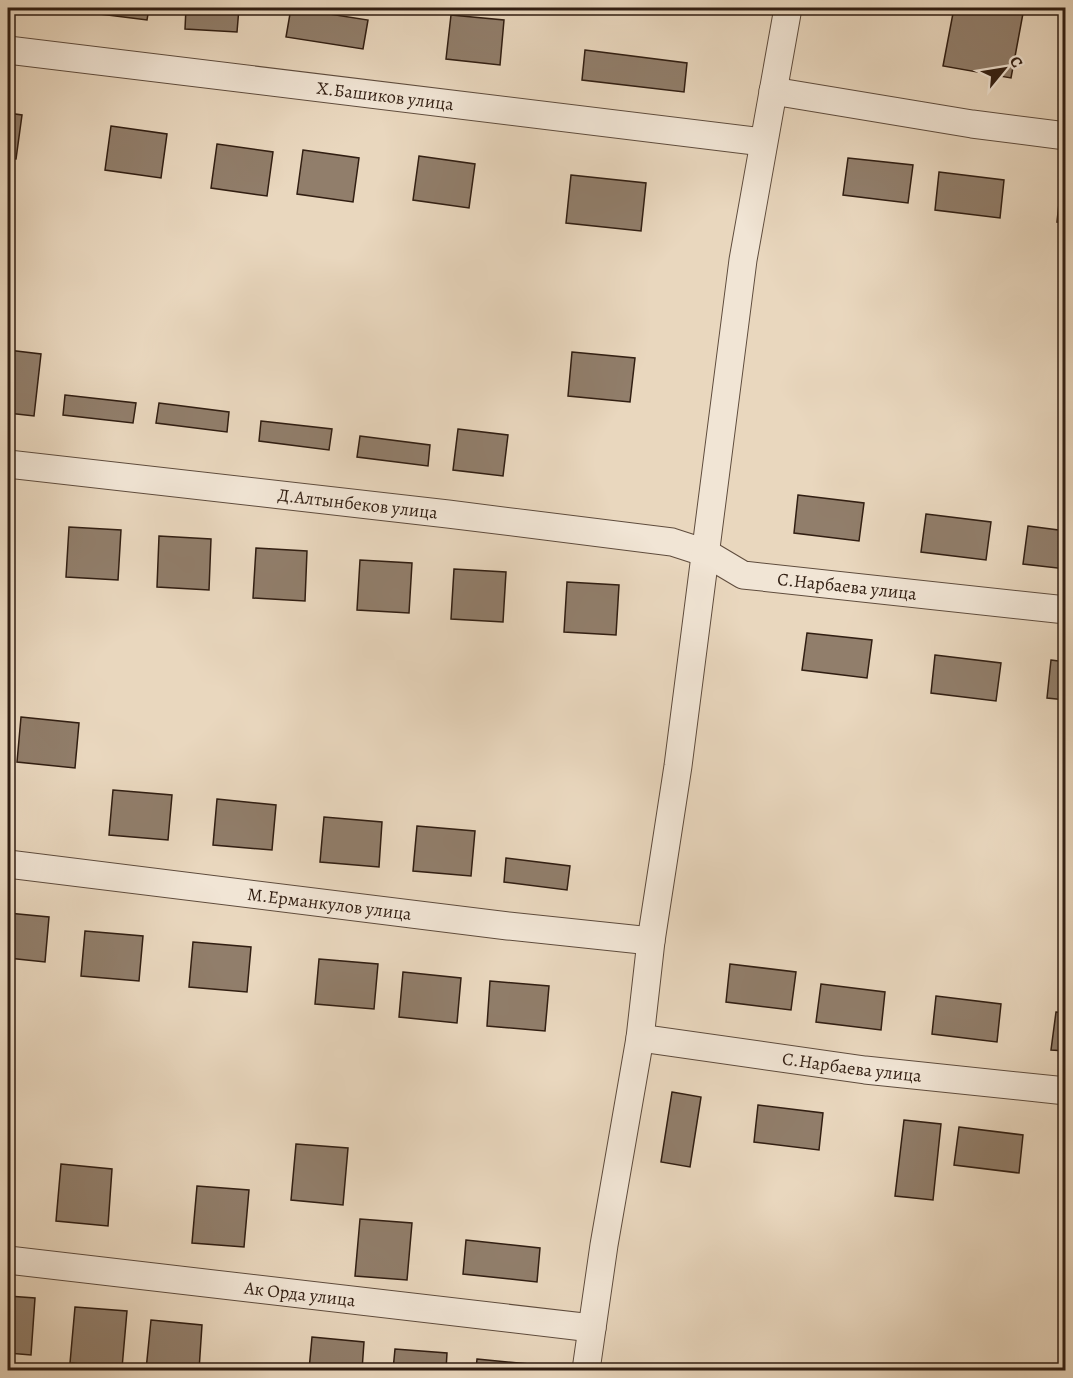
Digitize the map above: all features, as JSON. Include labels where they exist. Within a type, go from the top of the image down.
[{"type":"street","points":[[586,1371],[604,1245],[640,1038],[651,941],[678,766],[743,260],[788,8]]},
{"type":"street","name":"Х.Башиков улица","points":[[8,50],[763,142]]},
{"type":"street","points":[[772,91],[961,122],[1065,136]]},
{"type":"street","name":"Д.Алтынбеков улица","points":[[8,464],[649,539],[672,542],[706,553]]},
{"type":"street","name":"С.Нарбаева улица","points":[[706,553],[743,575],[1065,610]]},
{"type":"street","name":"М.Ерманкулов улица","points":[[8,864],[508,926],[651,941]]},
{"type":"street","name":"С.Нарбаева улица","points":[[640,1038],[866,1070],[1065,1091]]},
{"type":"street","name":"Ак Орда улица","points":[[8,1260],[592,1328]]},
{"type":"building","points":[[92,8],[149,8],[147,20],[92,13]]},
{"type":"building","points":[[186,8],[239,8],[237,32],[185,29]]},
{"type":"building","points":[[291,8],[368,20],[363,49],[286,37]]},
{"type":"building","points":[[954,8],[1024,8],[1011,78],[943,66]]},
{"type":"building","points":[[451,15],[504,20],[500,65],[446,59]]},
{"type":"building","points":[[585,50],[687,63],[684,92],[582,80]]},
{"type":"building","points":[[8,113],[22,115],[16,159],[8,158]]},
{"type":"building","points":[[111,126],[167,134],[161,178],[105,170]]},
{"type":"building","points":[[217,144],[273,152],[267,196],[211,188]]},
{"type":"building","points":[[303,150],[359,158],[353,202],[297,194]]},
{"type":"building","points":[[419,156],[475,164],[469,208],[413,200]]},
{"type":"building","points":[[848,158],[913,165],[908,203],[843,195]]},
{"type":"building","points":[[939,172],[1004,180],[1000,218],[935,210]]},
{"type":"building","points":[[571,175],[646,183],[641,231],[566,223]]},
{"type":"building","points":[[1061,184],[1066,185],[1066,223],[1057,222]]},
{"type":"building","points":[[8,350],[41,354],[34,416],[8,413]]},
{"type":"building","points":[[572,352],[635,358],[630,402],[568,396]]},
{"type":"building","points":[[65,395],[136,403],[133,423],[63,415]]},
{"type":"building","points":[[159,403],[229,412],[227,432],[156,423]]},
{"type":"building","points":[[261,421],[332,429],[329,450],[259,441]]},
{"type":"building","points":[[458,429],[508,435],[503,476],[453,470]]},
{"type":"building","points":[[360,436],[430,445],[428,466],[357,457]]},
{"type":"building","points":[[798,495],[864,503],[859,541],[794,533]]},
{"type":"building","points":[[926,514],[991,522],[986,560],[921,552]]},
{"type":"building","points":[[1028,526],[1066,531],[1066,569],[1023,564]]},
{"type":"building","points":[[69,527],[121,530],[118,580],[66,577]]},
{"type":"building","points":[[159,536],[211,539],[209,590],[157,587]]},
{"type":"building","points":[[256,548],[307,551],[305,601],[253,598]]},
{"type":"building","points":[[360,560],[412,563],[409,613],[357,610]]},
{"type":"building","points":[[454,569],[506,572],[503,622],[451,619]]},
{"type":"building","points":[[567,582],[619,585],[616,635],[564,632]]},
{"type":"building","points":[[807,633],[872,640],[867,678],[802,670]]},
{"type":"building","points":[[935,655],[1001,663],[996,701],[931,693]]},
{"type":"building","points":[[1051,660],[1066,662],[1066,700],[1047,698]]},
{"type":"building","points":[[21,717],[79,723],[75,768],[17,762]]},
{"type":"building","points":[[113,790],[172,795],[168,840],[109,835]]},
{"type":"building","points":[[217,799],[276,805],[272,850],[213,845]]},
{"type":"building","points":[[324,817],[382,822],[379,867],[320,862]]},
{"type":"building","points":[[417,826],[475,831],[471,876],[413,871]]},
{"type":"building","points":[[506,858],[570,866],[567,890],[504,882]]},
{"type":"building","points":[[8,913],[49,917],[45,962],[8,958]]},
{"type":"building","points":[[85,931],[143,936],[139,981],[81,976]]},
{"type":"building","points":[[193,942],[251,947],[247,992],[189,987]]},
{"type":"building","points":[[319,959],[378,964],[374,1009],[315,1004]]},
{"type":"building","points":[[730,964],[796,972],[791,1010],[726,1002]]},
{"type":"building","points":[[403,972],[461,978],[457,1023],[399,1017]]},
{"type":"building","points":[[490,981],[549,986],[545,1031],[487,1026]]},
{"type":"building","points":[[821,984],[885,992],[881,1030],[816,1022]]},
{"type":"building","points":[[936,996],[1001,1004],[997,1042],[932,1034]]},
{"type":"building","points":[[1056,1012],[1066,1013],[1066,1051],[1051,1050]]},
{"type":"building","points":[[672,1092],[701,1097],[690,1167],[661,1162]]},
{"type":"building","points":[[758,1105],[823,1113],[819,1150],[754,1142]]},
{"type":"building","points":[[904,1120],[941,1124],[933,1200],[895,1196]]},
{"type":"building","points":[[959,1127],[1023,1135],[1019,1173],[954,1165]]},
{"type":"building","points":[[296,1144],[348,1148],[343,1205],[291,1200]]},
{"type":"building","points":[[61,1164],[112,1169],[108,1226],[56,1221]]},
{"type":"building","points":[[197,1186],[249,1190],[244,1247],[192,1243]]},
{"type":"building","points":[[360,1219],[412,1223],[407,1280],[355,1276]]},
{"type":"building","points":[[466,1240],[540,1248],[537,1282],[463,1274]]},
{"type":"building","points":[[8,1296],[35,1298],[31,1355],[8,1353]]},
{"type":"building","points":[[75,1307],[127,1311],[122,1368],[70,1363]]},
{"type":"building","points":[[151,1320],[202,1325],[199,1370],[146,1370]]},
{"type":"building","points":[[312,1337],[364,1342],[362,1370],[309,1370]]},
{"type":"building","points":[[395,1349],[447,1353],[446,1370],[393,1370]]},
{"type":"building","points":[[477,1359],[529,1364],[529,1370],[476,1370]]}]
